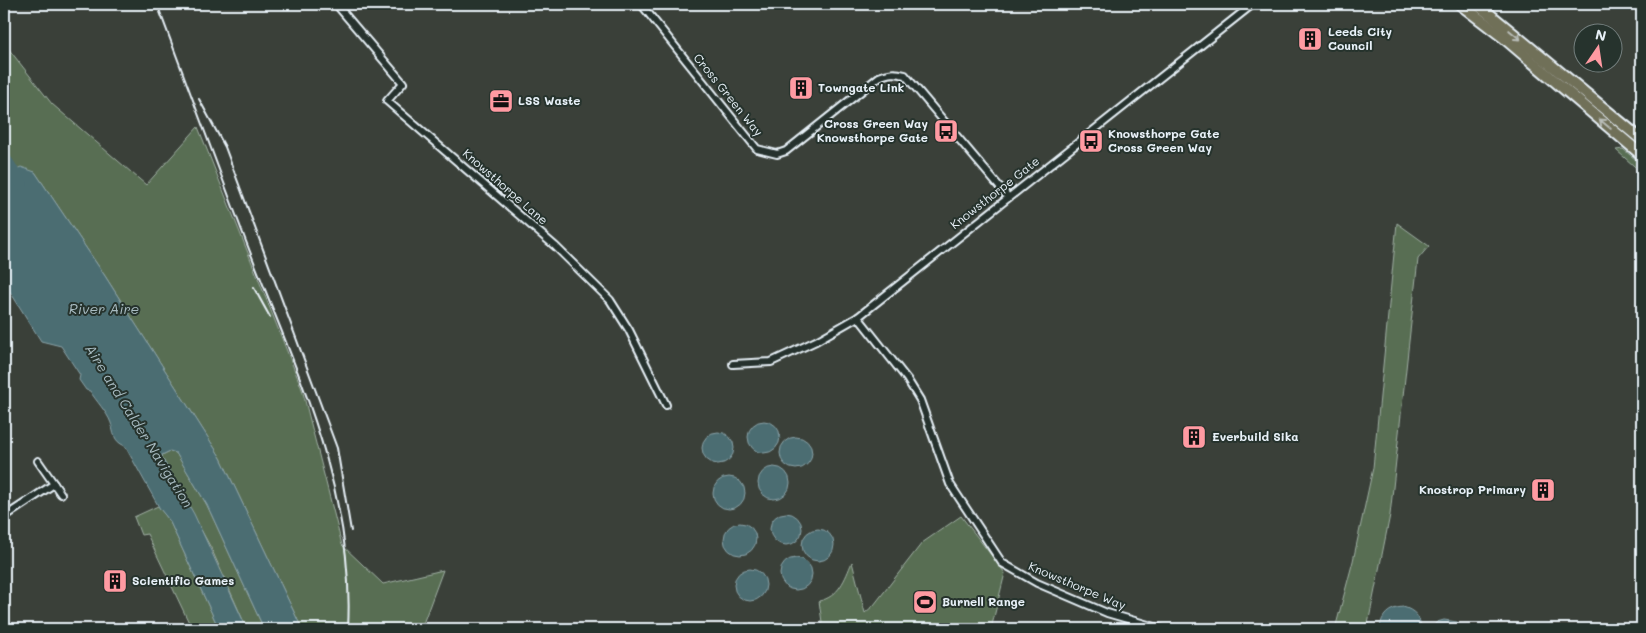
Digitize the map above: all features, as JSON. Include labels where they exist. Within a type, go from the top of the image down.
[{"type":"highway","points":[[1460,4],[1503,37],[1642,155]]},
{"type":"highway","points":[[1477,4],[1642,140]]},
{"type":"street","name":"Knowsthorpe Lane","points":[[336,4],[402,83],[387,101],[555,246],[610,300],[628,330],[666,404]]},
{"type":"street","name":"Cross Green Way","points":[[641,4],[757,149],[777,154],[786,151],[879,78],[889,73],[896,73],[905,75],[1008,196]]},
{"type":"street","name":"Knowsthorpe Gate","points":[[733,364],[771,362],[816,341],[858,317],[1008,196],[1160,80],[1253,4]]},
{"type":"street","name":"Knowsthorpe Way","points":[[858,317],[907,379],[920,400],[950,484],[1002,563],[1037,583],[1107,613],[1162,629]]},
{"type":"street","points":[[38,461],[61,494]]},
{"type":"street","points":[[4,517],[54,484]]},
{"type":"green space","points":[[4,43],[52,104],[146,185],[198,127],[302,389],[342,545],[383,584],[443,570],[421,629],[302,629],[221,458],[105,276],[35,172],[12,171],[4,160]]},
{"type":"green space","points":[[1623,149],[1642,165],[1642,173],[1616,150]]},
{"type":"green space","points":[[1397,223],[1429,246],[1418,259],[1390,515],[1367,629],[1335,629],[1353,561],[1373,468]]},
{"type":"green space","points":[[170,451],[176,453],[207,505],[264,629],[247,629],[211,548],[162,458],[162,455]]},
{"type":"green space","points":[[158,506],[169,520],[219,629],[192,629],[147,534],[141,535],[134,517]]},
{"type":"green space","points":[[961,516],[1005,573],[991,629],[823,629],[819,601],[832,596],[844,581],[852,562],[865,613],[874,605],[922,543]]},
{"type":"water","name":"Aire and Calder Navigation","points":[[4,161],[12,171],[21,167],[35,172],[105,276],[221,458],[302,629],[264,629],[207,505],[176,453],[170,451],[162,455],[162,458],[194,514],[247,629],[219,629],[169,520],[160,509],[125,446],[116,439],[107,415],[90,391],[86,390],[79,380],[80,375],[61,346],[41,341],[4,282]]},
{"type":"water","points":[[764,421],[770,422],[775,426],[779,431],[779,443],[775,448],[770,452],[764,453],[758,452],[753,448],[749,443],[748,437],[749,431],[753,426],[758,422]]},
{"type":"water","points":[[718,432],[724,433],[729,437],[733,442],[733,454],[729,459],[724,463],[718,464],[712,463],[707,459],[703,454],[702,448],[703,442],[707,437],[712,433]]},
{"type":"water","points":[[796,437],[802,438],[807,442],[811,447],[811,459],[807,464],[802,468],[796,469],[790,468],[785,464],[781,459],[780,453],[781,447],[785,442],[790,438]]},
{"type":"water","points":[[774,467],[780,468],[785,472],[789,477],[789,489],[785,494],[780,498],[774,499],[768,498],[763,494],[759,489],[758,483],[759,477],[763,472],[768,468]]},
{"type":"water","points":[[729,477],[735,478],[740,482],[744,487],[744,499],[740,504],[735,508],[729,509],[723,508],[718,504],[714,499],[713,493],[714,487],[718,482],[723,478]]},
{"type":"water","points":[[786,513],[792,514],[797,518],[801,523],[801,535],[797,540],[792,544],[786,545],[780,544],[775,540],[771,535],[770,529],[771,523],[775,518],[780,514]]},
{"type":"water","points":[[740,523],[746,524],[751,528],[755,533],[755,545],[751,550],[746,554],[740,555],[734,554],[729,550],[725,545],[724,539],[725,533],[729,528],[734,524]]},
{"type":"water","points":[[818,529],[824,530],[829,534],[833,539],[833,551],[829,556],[824,560],[818,561],[812,560],[807,556],[803,551],[802,545],[803,539],[807,534],[812,530]]},
{"type":"water","points":[[796,558],[802,559],[807,563],[811,568],[811,580],[807,585],[802,589],[796,590],[790,589],[785,585],[781,580],[780,574],[781,568],[785,563],[790,559]]},
{"type":"water","points":[[750,569],[756,570],[761,574],[765,579],[765,591],[761,596],[756,600],[750,601],[744,600],[739,596],[735,591],[734,585],[735,579],[739,574],[744,570]]},
{"type":"water","points":[[1403,607],[1416,615],[1420,621],[1421,629],[1380,629],[1382,620],[1387,613]]},
{"type":"water","points":[[1444,620],[1457,622],[1464,629],[1430,629],[1437,622]]},
{"type":"waterway","name":"River Aire","points":[[4,157],[22,184]]},
{"type":"railway","points":[[157,4],[316,425],[331,475],[342,525],[348,576],[348,629]]},
{"type":"railway","points":[[199,99],[225,147],[337,448],[351,531]]},
{"type":"railway","points":[[254,288],[270,317]]},
{"type":"place","name":"Leeds City Council","points":[[1310,39]]},
{"type":"place","name":"Towngate Link","points":[[801,88]]},
{"type":"place","name":"LSS Waste","points":[[501,101]]},
{"type":"place","name":"Cross Green Way Knowsthorpe Gate","points":[[946,131]]},
{"type":"place","name":"Knowsthorpe Gate Cross Green Way","points":[[1091,141]]},
{"type":"place","name":"Everbuild Sika","points":[[1194,437]]},
{"type":"place","name":"Knostrop Primary","points":[[1543,490]]},
{"type":"place","name":"Scientific Games","points":[[115,581]]},
{"type":"place","name":"Burnell Range","points":[[925,602]]}]
